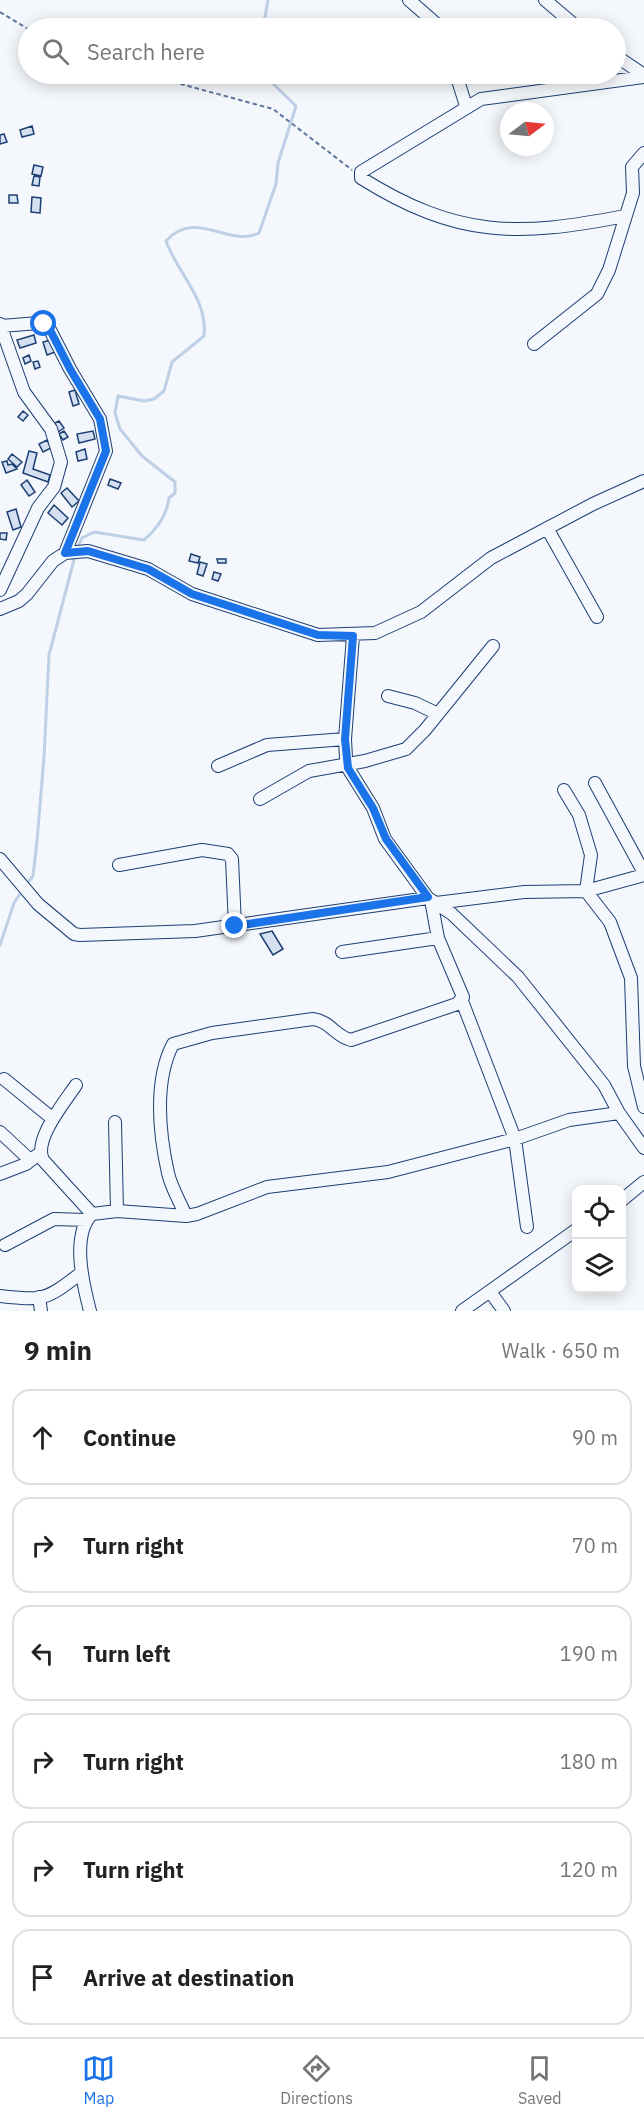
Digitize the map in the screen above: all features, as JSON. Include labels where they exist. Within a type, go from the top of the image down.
[{"type":"street","points":[[409,0],[430,18]]},
{"type":"street","points":[[545,0],[566,18]]},
{"type":"street","points":[[626,64],[644,76]]},
{"type":"street","points":[[626,78],[644,76]]},
{"type":"street","points":[[459,84],[466,106]]},
{"type":"street","points":[[586,84],[491,97],[466,106],[365,167],[361,172],[362,178],[391,196],[438,218],[479,227],[553,228],[625,216]]},
{"type":"street","points":[[534,344],[597,294],[609,270],[633,193],[632,167],[644,153]]},
{"type":"street","points":[[0,590],[38,508],[54,487],[61,462],[51,429],[24,392],[1,325],[39,323],[48,326],[103,429],[106,451],[102,466],[83,504],[65,553]]},
{"type":"street","points":[[0,609],[19,601],[53,561],[65,553],[88,551],[148,569],[192,594],[318,635],[353,636],[375,633],[406,620],[491,558],[593,504],[644,481]]},
{"type":"street","points":[[547,528],[597,617]]},
{"type":"street","points":[[353,636],[345,739],[347,764],[373,808],[386,839],[431,900],[452,914],[518,977],[604,1084],[619,1113],[644,1148]]},
{"type":"street","points":[[260,799],[309,771],[365,761],[406,748],[438,714],[493,646]]},
{"type":"street","points":[[388,696],[415,703],[438,714]]},
{"type":"street","points":[[218,766],[274,744],[306,744],[345,739]]},
{"type":"street","points":[[0,859],[38,904],[74,934],[195,931],[431,900],[524,892],[586,891],[644,874],[595,783]]},
{"type":"street","points":[[564,790],[579,815],[591,855],[586,891],[610,922],[631,978],[634,1066],[644,1107]]},
{"type":"street","points":[[119,865],[202,850],[228,854],[232,859],[235,926]]},
{"type":"street","points":[[431,900],[438,938],[463,997],[462,1001],[515,1139],[527,1227]]},
{"type":"street","points":[[342,952],[438,938]]},
{"type":"street","points":[[186,1216],[168,1174],[162,1125],[161,1082],[166,1057],[173,1044],[181,1039],[212,1033],[314,1019],[324,1020],[346,1039],[351,1040],[462,1001]]},
{"type":"street","points":[[4,1079],[53,1119]]},
{"type":"street","points":[[0,1174],[35,1157],[53,1119],[76,1084]]},
{"type":"street","points":[[5,1245],[54,1219],[89,1217],[117,1210],[186,1216],[211,1210],[267,1188],[388,1172],[515,1139],[569,1120],[619,1113]]},
{"type":"street","points":[[115,1122],[117,1210]]},
{"type":"street","points":[[0,1132],[35,1157],[89,1217]]},
{"type":"street","points":[[626,1196],[644,1182]]},
{"type":"street","points":[[89,1217],[83,1225],[81,1273],[90,1311]]},
{"type":"street","points":[[462,1311],[491,1293],[572,1233]]},
{"type":"street","points":[[0,1296],[39,1298],[51,1296],[81,1273]]},
{"type":"street","points":[[491,1293],[504,1311]]},
{"type":"street","points":[[39,1298],[41,1311]]},
{"type":"path","points":[[0,12],[18,23]]},
{"type":"path","points":[[181,84],[273,109],[362,178]]},
{"type":"building","points":[[32,126],[34,134],[22,137],[20,130]]},
{"type":"building","points":[[4,134],[7,142],[0,144],[0,135]]},
{"type":"building","points":[[34,165],[43,167],[41,176],[32,174]]},
{"type":"building","points":[[34,176],[40,177],[39,186],[32,185]]},
{"type":"building","points":[[9,195],[17,195],[18,203],[9,203]]},
{"type":"building","points":[[32,197],[41,198],[40,213],[31,212]]},
{"type":"building","points":[[34,335],[36,343],[20,348],[17,340]]},
{"type":"building","points":[[51,340],[55,352],[47,355],[43,342]]},
{"type":"building","points":[[29,355],[31,361],[25,364],[23,358]]},
{"type":"building","points":[[38,361],[40,367],[35,369],[33,362]]},
{"type":"building","points":[[75,390],[79,404],[73,406],[69,392]]},
{"type":"building","points":[[23,411],[28,415],[23,421],[18,417]]},
{"type":"building","points":[[59,421],[64,428],[58,432],[53,424]]},
{"type":"building","points":[[64,431],[68,437],[63,440],[59,434]]},
{"type":"building","points":[[93,431],[95,439],[79,443],[77,434]]},
{"type":"building","points":[[47,440],[51,448],[43,452],[39,444]]},
{"type":"building","points":[[85,449],[87,459],[78,461],[76,452]]},
{"type":"building","points":[[29,451],[37,453],[33,469],[50,475],[48,482],[23,473]]},
{"type":"building","points":[[12,454],[22,462],[17,467],[8,459]]},
{"type":"building","points":[[7,461],[8,465],[12,464],[17,469],[6,473],[2,462]]},
{"type":"building","points":[[110,479],[121,483],[118,489],[108,485]]},
{"type":"building","points":[[27,480],[35,492],[29,496],[21,485]]},
{"type":"building","points":[[67,488],[79,501],[72,507],[61,493]]},
{"type":"building","points":[[54,505],[68,518],[62,525],[48,513]]},
{"type":"building","points":[[16,509],[21,527],[13,530],[7,512]]},
{"type":"building","points":[[0,533],[7,533],[6,540],[0,539]]},
{"type":"building","points":[[191,554],[200,557],[198,563],[189,561]]},
{"type":"building","points":[[217,559],[226,559],[226,563],[218,563]]},
{"type":"building","points":[[200,562],[207,564],[203,576],[197,574]]},
{"type":"building","points":[[214,572],[221,574],[218,581],[212,579]]},
{"type":"building","points":[[272,931],[283,949],[273,955],[260,934]]},
{"type":"waterway","points":[[265,18],[268,0]]},
{"type":"waterway","points":[[78,547],[82,538],[94,532],[144,540],[161,521],[169,498],[175,493],[175,482],[142,456],[120,429],[115,413],[118,396],[144,401],[154,399],[164,391],[172,362],[204,336],[204,323],[197,298],[166,241],[177,232],[189,228],[201,228],[236,236],[259,233],[276,184],[278,163],[296,106],[273,84]]},
{"type":"waterway","points":[[26,885],[33,876],[37,841],[49,655],[75,556]]},
{"type":"waterway","points":[[0,945],[14,903],[22,891]]},
{"type":"route","points":[[44,324],[48,326],[100,419],[106,451],[102,466],[83,504],[65,553],[88,551],[148,569],[159,573],[192,594],[318,635],[353,636],[345,739],[348,768],[373,808],[386,839],[428,897],[235,926]]}]
